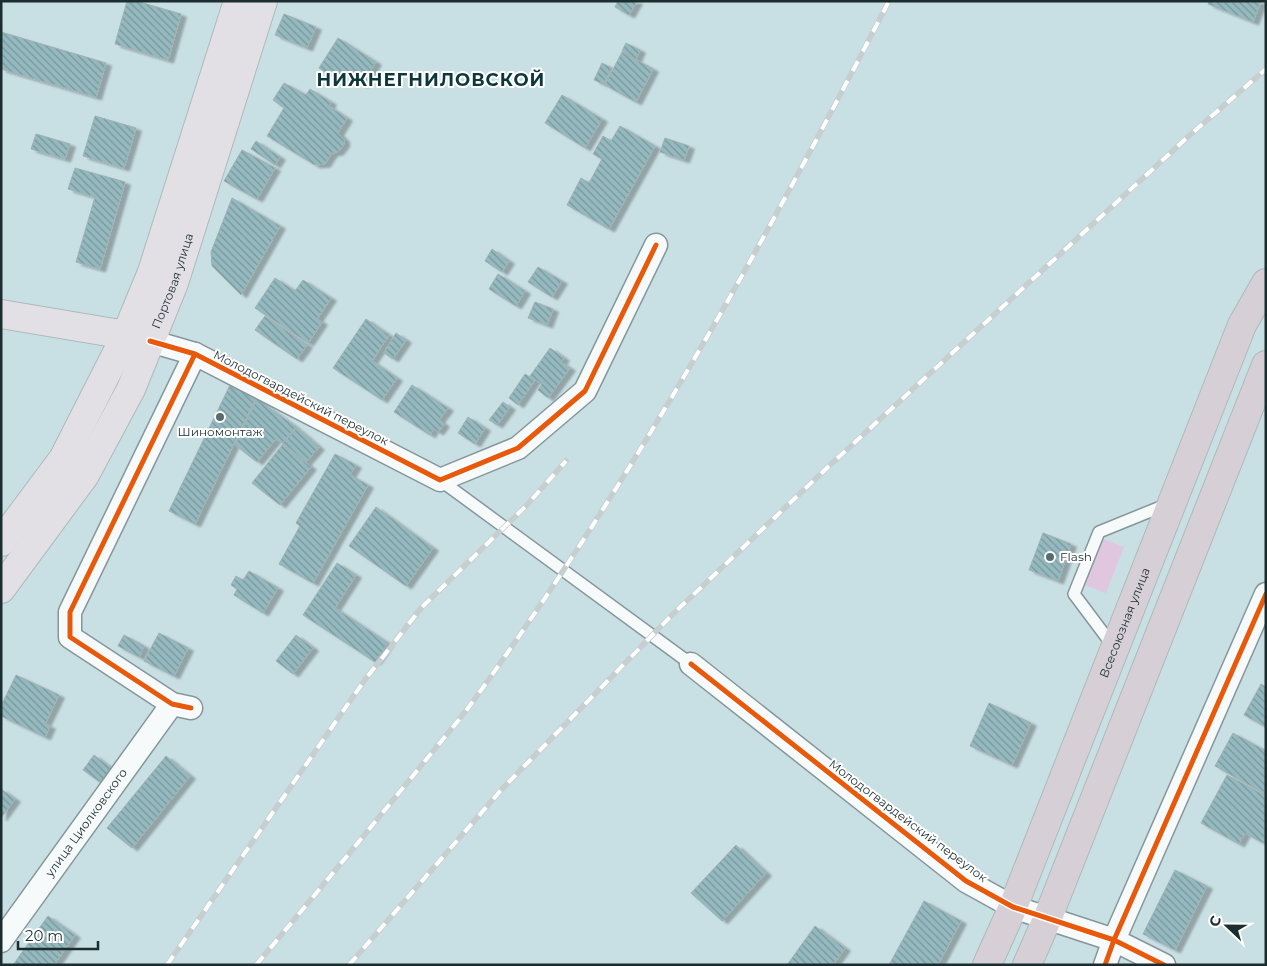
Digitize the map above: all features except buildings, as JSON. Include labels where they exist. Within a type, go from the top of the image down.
[{"type":"highway","name":"Всесоюзная улица","points":[[987,965],[1013,907],[1242,325],[1266,283]]},
{"type":"highway","points":[[1027,965],[1048,917],[1266,365]]},
{"type":"main road","name":"Портовая улица","points":[[1,589],[85,475],[131,389],[138,338],[152,272],[238,1]]},
{"type":"main road","name":"Портовая улица","points":[[1,542],[63,459],[174,283],[264,1]]},
{"type":"main road","name":"Молодогвардейский переулок","points":[[1,314],[138,338]]},
{"type":"street","points":[[440,480],[518,448],[585,391],[656,245]]},
{"type":"street","name":"Молодогвардейский переулок","points":[[138,338],[195,354],[440,480]]},
{"type":"street","name":"улица Циолковского","points":[[1,941],[181,706],[70,637],[70,612],[195,354]]},
{"type":"street","points":[[1105,965],[1114,940],[1266,594]]},
{"type":"street","name":"Молодогвардейский переулок","points":[[691,664],[966,881],[1013,907],[1114,940],[1164,965]]},
{"type":"lane","points":[[440,480],[691,664]]},
{"type":"lane","points":[[1115,649],[1074,594],[1099,532],[1172,502]]},
{"type":"shaded area","points":[[1093,535],[1124,547],[1106,593],[1075,581]]},
{"type":"railway","points":[[256,965],[467,709],[532,617],[588,532],[695,358],[745,270],[889,1]]},
{"type":"railway","points":[[349,965],[502,789],[673,614],[829,466],[1190,135],[1266,69]]},
{"type":"railway","points":[[167,965],[364,681],[422,607],[526,506],[566,461]]},
{"type":"cycle path","points":[[150,341],[195,354],[440,480],[518,448],[585,391],[656,245]]},
{"type":"cycle path","points":[[191,708],[172,704],[70,637],[70,612],[195,354]]},
{"type":"cycle path","points":[[1105,965],[1114,940],[1266,594]]},
{"type":"cycle path","points":[[691,664],[966,881],[1013,907],[1114,940],[1164,965]]},
{"type":"place","name":"Шиномонтаж","points":[[220,417]]},
{"type":"place","name":"Flash","points":[[1050,557]]},
{"type":"district","name":"НИЖНЕГНИЛОВСКОЙ","points":[[431,80]]}]
